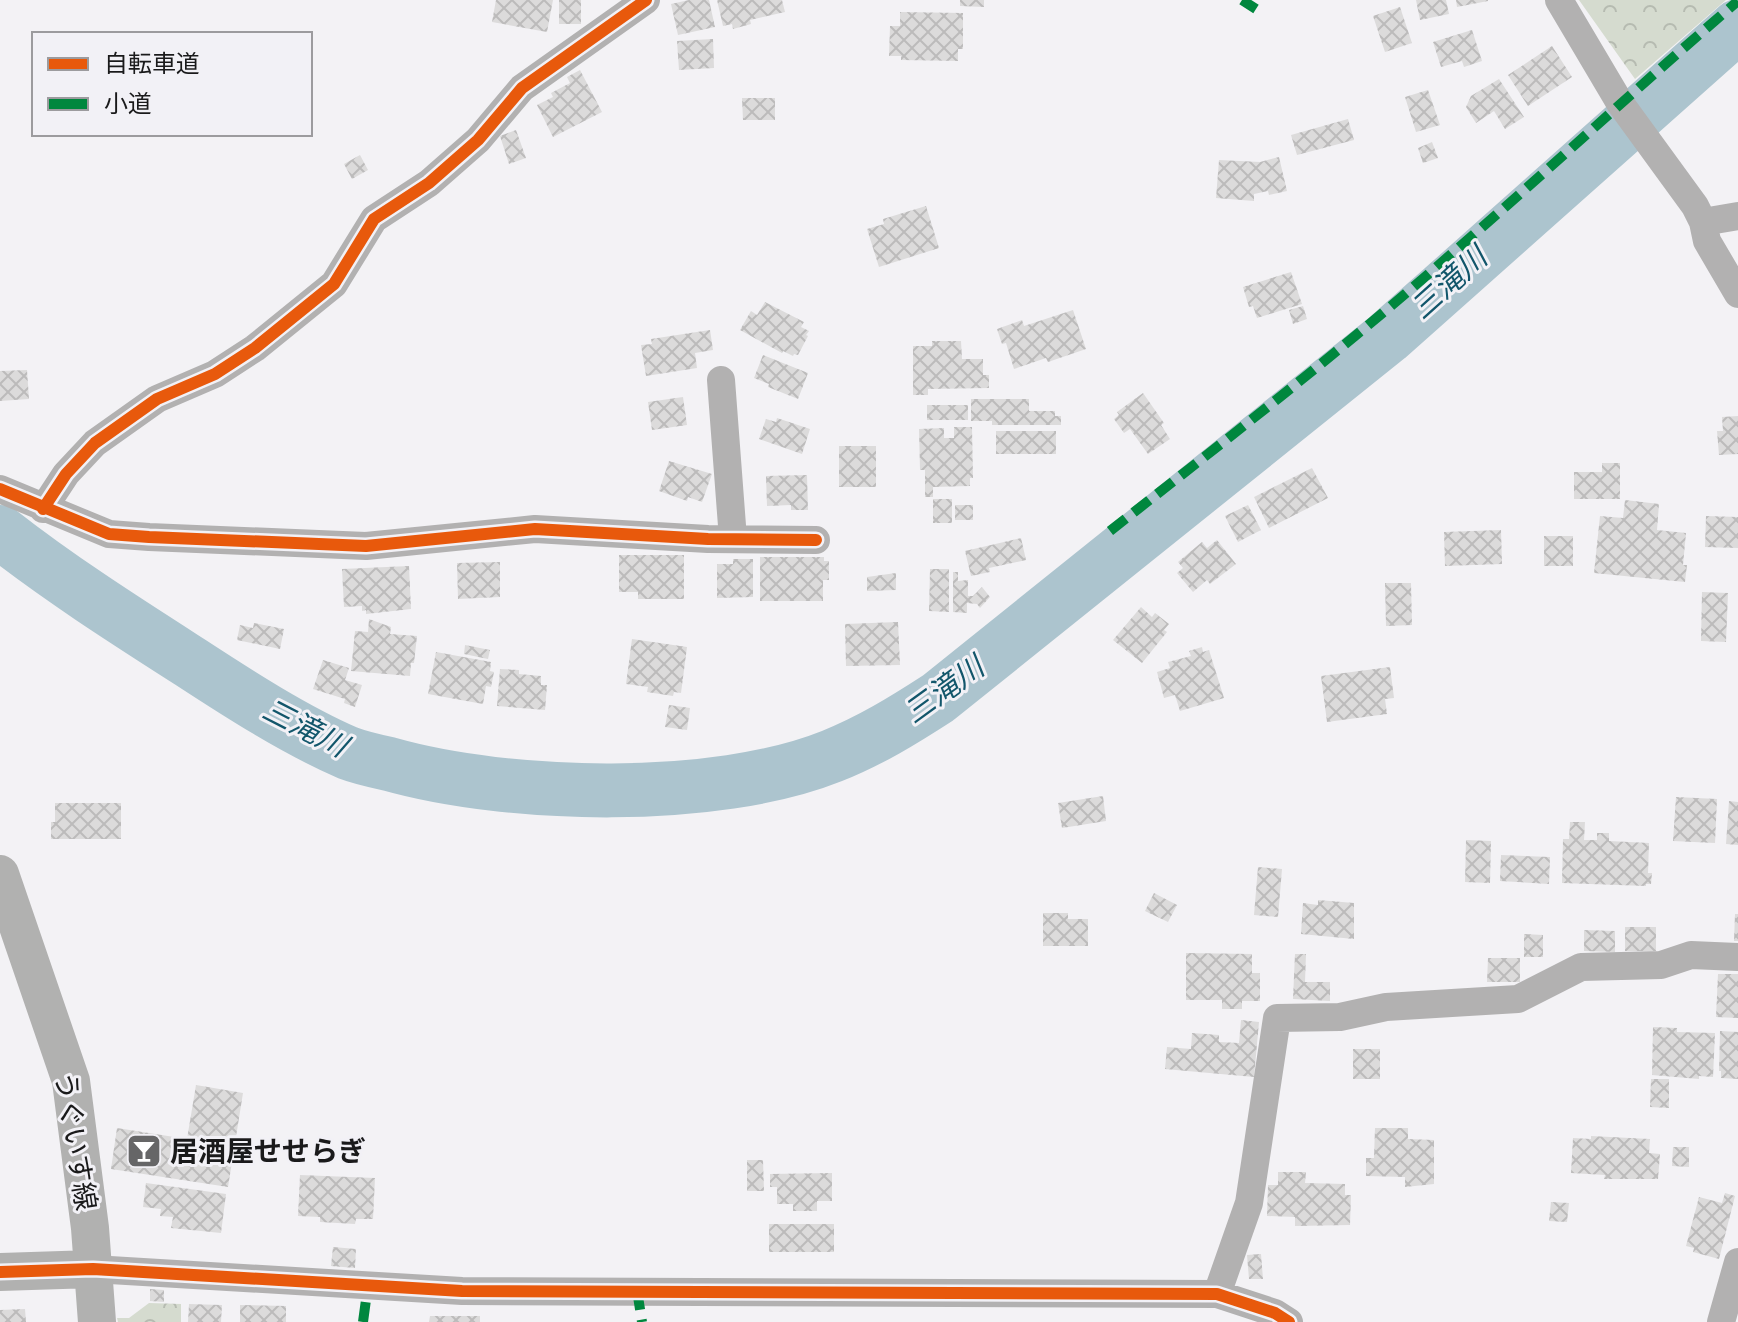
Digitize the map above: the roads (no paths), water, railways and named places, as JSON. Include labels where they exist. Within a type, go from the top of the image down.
[{"type":"street","points":[[43,509],[66,474],[95,443],[157,399],[215,374],[255,348],[334,284],[374,219],[429,183],[478,140],[522,88],[646,0]]},
{"type":"street","points":[[1559,0],[1622,106],[1695,206],[1707,241],[1738,294]]},
{"type":"street","points":[[1703,222],[1738,216]]},
{"type":"street","points":[[721,380],[733,539]]},
{"type":"street","points":[[0,489],[109,534],[149,537],[366,546],[535,529],[816,540]]},
{"type":"street","name":"うぐいす線","points":[[0,874],[71,1081],[97,1322]]},
{"type":"street","points":[[1217,1294],[1249,1203],[1277,1018],[1340,1017],[1386,1007],[1518,999],[1581,967],[1661,965],[1691,955],[1738,957]]},
{"type":"street","points":[[1721,1322],[1738,1262]]},
{"type":"street","points":[[0,1272],[93,1269],[462,1291],[1217,1294],[1275,1313],[1289,1322]]},
{"type":"waterway","name":"三滝川","points":[[0,532],[94,599],[228,686],[308,734],[348,753],[438,775],[551,789],[672,788],[730,782],[784,771],[860,744],[938,698],[1388,337],[1738,26]]},
{"type":"place","name":"居酒屋せせらぎ","points":[[144,1151]]}]
